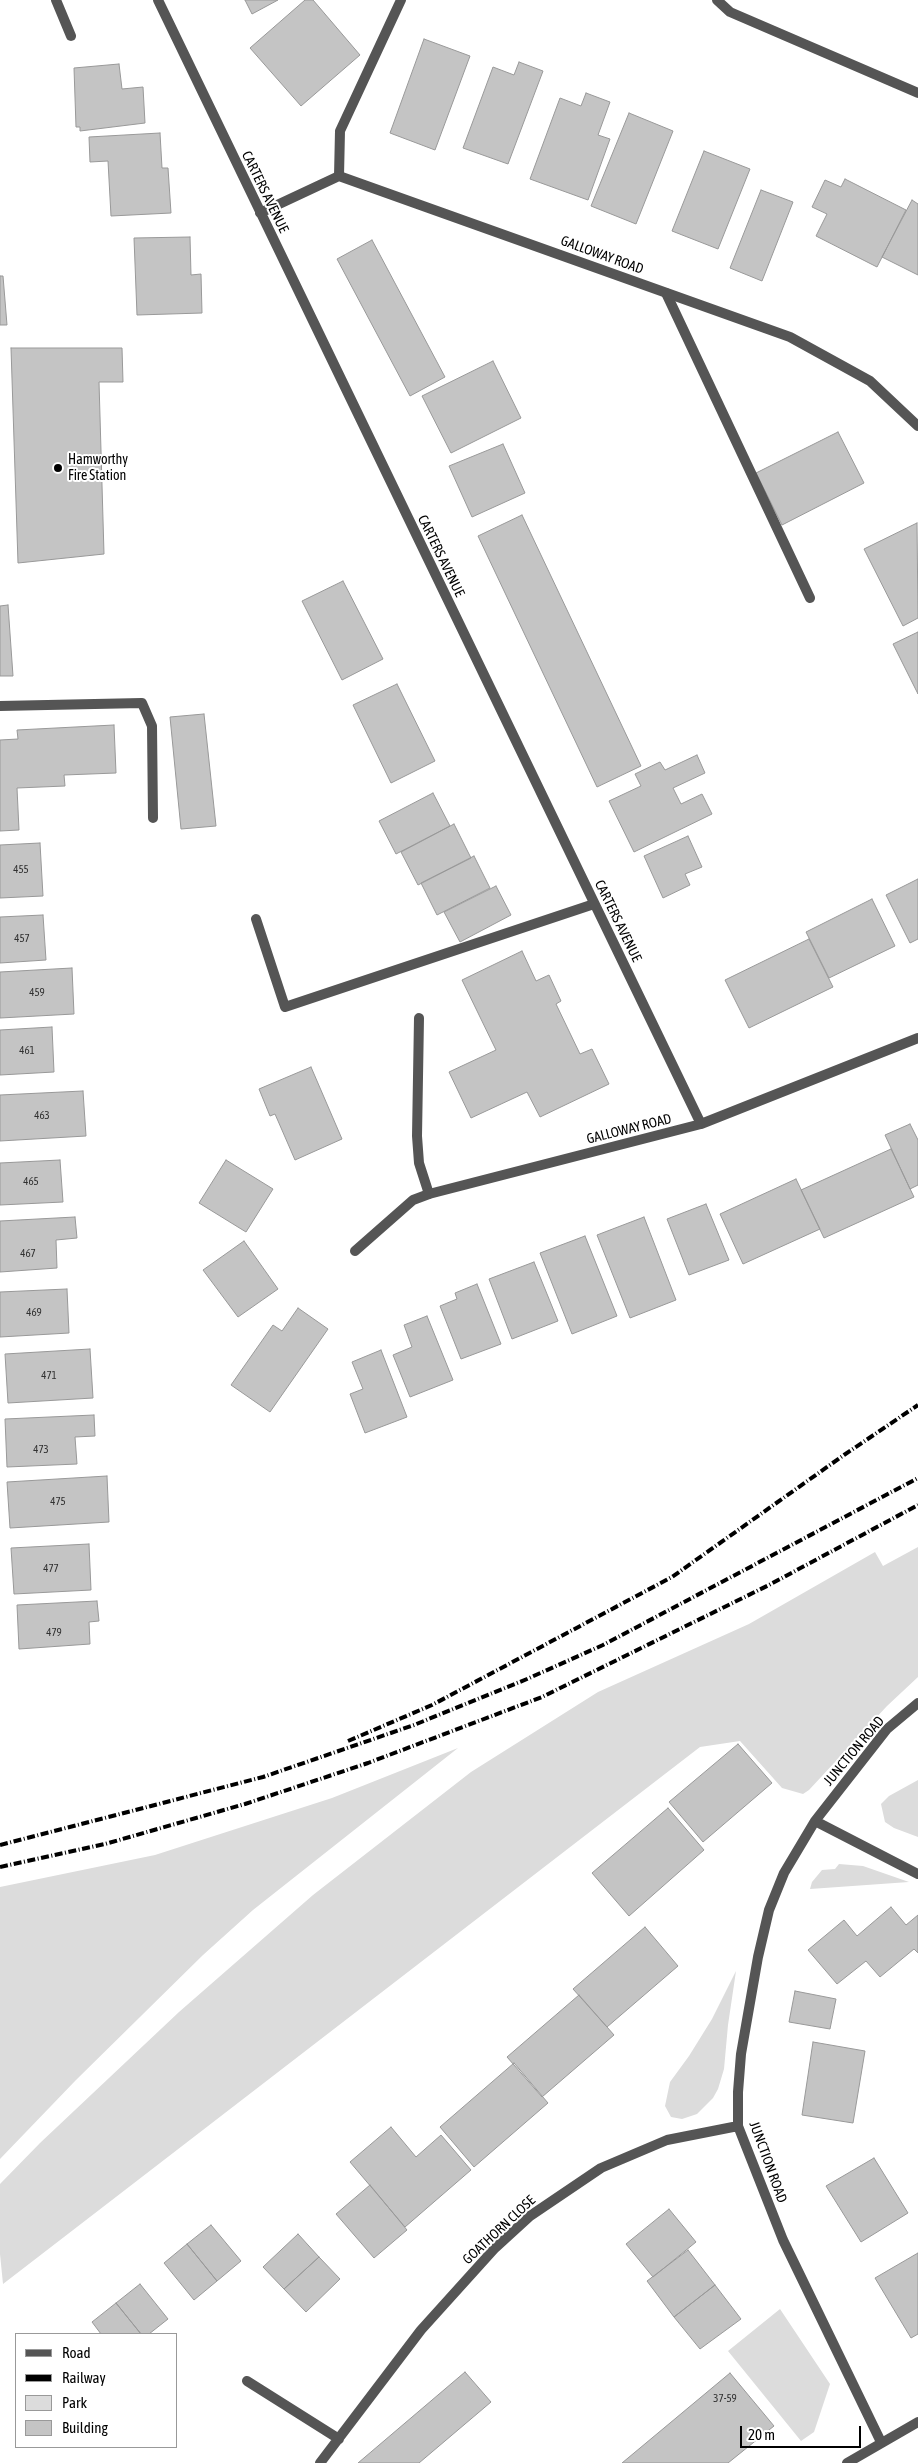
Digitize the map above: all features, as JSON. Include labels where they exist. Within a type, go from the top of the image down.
[{"type":"street","points":[[56,0],[71,36]]},
{"type":"street","name":"CARTERS AVENUE","points":[[158,0],[701,1124]]},
{"type":"street","points":[[260,213],[338,176],[340,130],[401,0]]},
{"type":"street","points":[[717,0],[730,12],[918,94]]},
{"type":"street","name":"GALLOWAY ROAD","points":[[338,176],[790,337],[870,381],[918,426]]},
{"type":"street","points":[[666,293],[810,598]]},
{"type":"street","points":[[0,706],[142,702],[152,726],[153,818]]},
{"type":"street","points":[[256,919],[285,1007],[594,904]]},
{"type":"street","points":[[419,1018],[417,1136],[419,1163],[429,1194]]},
{"type":"street","name":"GALLOWAY ROAD","points":[[355,1251],[412,1200],[701,1124],[918,1038]]},
{"type":"street","name":"JUNCTION ROAD","points":[[881,2442],[783,2240],[738,2126],[741,2054],[748,2006],[769,1910],[784,1873],[815,1821],[888,1729],[918,1703]]},
{"type":"street","points":[[815,1821],[918,1874]]},
{"type":"street","name":"GOATHORN CLOSE","points":[[320,2463],[421,2330],[495,2248],[530,2216],[601,2168],[667,2140],[738,2126]]},
{"type":"street","points":[[247,2381],[339,2439]]},
{"type":"street","points":[[847,2463],[918,2422]]},
{"type":"green space","points":[[918,1547],[918,1677],[887,1706],[809,1790],[803,1794],[782,1788],[740,1741],[700,1747],[3,2284],[0,2254],[0,2184],[40,2143],[179,2012],[313,1895],[471,1772],[598,1692],[749,1624],[875,1552],[883,1566]]},
{"type":"green space","points":[[458,1748],[253,1910],[203,1955],[76,2080],[0,2159],[0,1887],[155,1855],[332,1798]]},
{"type":"green space","points":[[918,1780],[918,1837],[894,1828],[885,1822],[881,1804],[889,1796]]},
{"type":"green space","points":[[839,1864],[863,1866],[909,1882],[810,1889],[812,1882],[822,1870],[835,1869]]},
{"type":"green space","points":[[736,1971],[724,2069],[718,2089],[713,2098],[697,2114],[682,2119],[671,2117],[665,2106],[670,2082],[712,2019]]},
{"type":"green space","points":[[780,2309],[830,2384],[814,2432],[801,2441],[728,2351]]},
{"type":"building","points":[[245,0],[278,0],[252,14]]},
{"type":"building","points":[[305,0],[313,0],[360,55],[301,106],[250,48]]},
{"type":"building","points":[[424,39],[470,56],[435,150],[390,133]]},
{"type":"building","points":[[519,62],[543,71],[508,164],[463,148],[493,67],[514,75]]},
{"type":"building","points":[[119,64],[122,89],[143,87],[145,123],[80,131],[80,127],[76,127],[74,68]]},
{"type":"building","points":[[586,93],[610,102],[598,135],[610,139],[588,200],[530,179],[560,98],[581,106]]},
{"type":"building","points":[[629,113],[673,131],[636,224],[591,206]]},
{"type":"building","points":[[160,133],[162,168],[168,168],[171,213],[111,216],[108,161],[90,162],[89,137]]},
{"type":"building","points":[[704,151],[750,169],[718,249],[672,231]]},
{"type":"building","points":[[845,179],[906,210],[877,267],[816,236],[827,214],[812,207],[825,180],[841,187]]},
{"type":"building","points":[[761,190],[793,202],[762,281],[730,268]]},
{"type":"building","points":[[912,200],[918,204],[918,275],[882,257]]},
{"type":"building","points":[[190,237],[191,275],[201,274],[202,313],[137,315],[134,238]]},
{"type":"building","points":[[372,240],[445,377],[410,396],[337,259]]},
{"type":"building","points":[[0,276],[3,276],[7,325],[0,325]]},
{"type":"building","name":"Hamworthy Fire Station","points":[[11,348],[122,348],[123,382],[99,382],[104,554],[18,563]]},
{"type":"building","points":[[493,361],[521,418],[451,453],[422,396]]},
{"type":"building","points":[[838,432],[864,483],[782,525],[756,473]]},
{"type":"building","points":[[503,444],[525,493],[472,517],[449,466]]},
{"type":"building","points":[[522,515],[641,766],[597,787],[478,536]]},
{"type":"building","points":[[917,523],[918,618],[903,626],[864,549]]},
{"type":"building","points":[[343,581],[383,659],[342,680],[302,601]]},
{"type":"building","points":[[8,605],[13,676],[0,676],[0,606]]},
{"type":"building","points":[[918,632],[918,694],[893,644]]},
{"type":"building","points":[[397,684],[435,761],[391,783],[353,705]]},
{"type":"building","points":[[204,714],[216,826],[181,829],[170,717]]},
{"type":"building","points":[[114,725],[116,773],[64,775],[65,786],[17,788],[19,830],[0,831],[0,740],[18,739],[17,730]]},
{"type":"building","points":[[697,755],[705,773],[673,788],[681,804],[702,794],[712,814],[634,852],[609,801],[641,786],[635,774],[660,762],[665,770]]},
{"type":"building","points":[[433,793],[450,826],[396,854],[379,821]]},
{"type":"building","points":[[454,824],[471,858],[418,885],[401,852]]},
{"type":"building","points":[[688,836],[702,867],[685,874],[690,885],[663,898],[644,856]]},
{"type":"building","points":[[40,843],[43,896],[0,898],[0,845]]},
{"type":"building","points":[[474,856],[490,888],[437,915],[421,883]]},
{"type":"building","points":[[918,879],[918,939],[910,943],[886,895]]},
{"type":"building","points":[[496,886],[511,915],[460,942],[444,912]]},
{"type":"building","points":[[872,899],[895,946],[829,978],[806,932]]},
{"type":"building","points":[[43,915],[46,960],[0,963],[0,917]]},
{"type":"building","points":[[809,939],[833,987],[749,1028],[725,980]]},
{"type":"building","points":[[522,951],[536,981],[549,975],[561,1001],[556,1004],[580,1054],[592,1049],[609,1084],[540,1117],[527,1092],[471,1118],[449,1072],[496,1050],[462,980]]},
{"type":"building","points":[[72,968],[74,1014],[0,1018],[0,972]]},
{"type":"building","points":[[52,1027],[54,1072],[0,1075],[0,1030]]},
{"type":"building","points":[[311,1067],[342,1139],[295,1160],[275,1114],[270,1116],[259,1089]]},
{"type":"building","points":[[83,1091],[86,1136],[0,1141],[0,1095]]},
{"type":"building","points":[[910,1124],[918,1140],[918,1185],[910,1189],[885,1135]]},
{"type":"building","points":[[891,1149],[914,1197],[824,1238],[801,1190]]},
{"type":"building","points":[[60,1160],[63,1202],[0,1205],[0,1163]]},
{"type":"building","points":[[226,1160],[273,1189],[246,1232],[199,1203]]},
{"type":"building","points":[[796,1179],[820,1229],[743,1264],[720,1214]]},
{"type":"building","points":[[706,1204],[729,1260],[689,1275],[667,1219]]},
{"type":"building","points":[[75,1217],[77,1238],[56,1240],[57,1268],[0,1272],[0,1221]]},
{"type":"building","points":[[644,1217],[676,1300],[630,1318],[597,1235]]},
{"type":"building","points":[[585,1236],[617,1316],[572,1334],[540,1253]]},
{"type":"building","points":[[244,1241],[278,1289],[238,1317],[203,1270]]},
{"type":"building","points":[[534,1262],[558,1321],[512,1339],[489,1279]]},
{"type":"building","points":[[477,1284],[501,1344],[461,1359],[440,1306],[457,1299],[455,1293]]},
{"type":"building","points":[[67,1289],[69,1333],[0,1337],[0,1292]]},
{"type":"building","points":[[298,1308],[328,1329],[270,1412],[231,1385],[273,1325],[282,1331]]},
{"type":"building","points":[[427,1316],[453,1380],[410,1397],[393,1355],[412,1347],[404,1325]]},
{"type":"building","points":[[90,1349],[93,1398],[8,1403],[5,1354]]},
{"type":"building","points":[[381,1350],[407,1417],[365,1433],[350,1394],[363,1389],[352,1362]]},
{"type":"building","points":[[94,1415],[95,1436],[75,1437],[77,1464],[7,1467],[5,1419]]},
{"type":"building","points":[[107,1476],[109,1522],[10,1528],[7,1482]]},
{"type":"building","points":[[89,1544],[91,1590],[14,1594],[11,1548]]},
{"type":"building","points":[[97,1601],[99,1621],[89,1622],[90,1644],[19,1649],[17,1605]]},
{"type":"building","points":[[738,1744],[772,1783],[703,1842],[669,1802]]},
{"type":"building","points":[[668,1808],[704,1850],[629,1916],[592,1873]]},
{"type":"building","points":[[891,1907],[906,1925],[918,1915],[918,1953],[914,1949],[880,1977],[866,1961],[837,1984],[808,1950],[844,1920],[857,1936]]},
{"type":"building","points":[[645,1927],[678,1966],[607,2027],[573,1989]]},
{"type":"building","points":[[795,1991],[836,1999],[830,2029],[789,2022]]},
{"type":"building","points":[[579,1995],[614,2035],[542,2097],[507,2057]]},
{"type":"building","points":[[813,2042],[865,2051],[853,2123],[802,2115]]},
{"type":"building","points":[[514,2063],[548,2103],[474,2167],[440,2127]]},
{"type":"building","points":[[391,2127],[416,2157],[441,2135],[471,2170],[405,2227],[350,2162]]},
{"type":"building","points":[[874,2158],[908,2213],[861,2242],[826,2186]]},
{"type":"building","points":[[370,2185],[407,2230],[374,2258],[336,2214]]},
{"type":"building","points":[[669,2209],[696,2242],[653,2277],[626,2244]]},
{"type":"building","points":[[211,2225],[241,2261],[217,2281],[187,2244]]},
{"type":"building","points":[[298,2234],[319,2257],[284,2289],[263,2267]]},
{"type":"building","points":[[187,2244],[217,2281],[194,2300],[164,2263]]},
{"type":"building","points":[[688,2250],[715,2285],[674,2317],[647,2281]]},
{"type":"building","points":[[918,2253],[918,2334],[911,2338],[875,2278]]},
{"type":"building","points":[[319,2257],[340,2279],[306,2312],[284,2289]]},
{"type":"building","points":[[140,2284],[168,2319],[150,2333],[140,2333],[116,2303]]},
{"type":"building","points":[[715,2285],[741,2319],[700,2349],[674,2317]]},
{"type":"building","points":[[116,2303],[140,2333],[100,2333],[92,2322]]},
{"type":"building","points":[[465,2372],[491,2402],[419,2463],[358,2463]]},
{"type":"building","points":[[730,2373],[774,2426],[728,2463],[622,2463]]},
{"type":"railway","points":[[348,1741],[432,1705],[672,1577],[918,1405]]},
{"type":"railway","points":[[0,1845],[263,1777],[414,1725],[527,1679],[603,1645],[918,1478]]},
{"type":"railway","points":[[0,1867],[105,1844],[245,1804],[368,1763],[542,1697],[769,1585],[918,1505]]},
{"type":"place","name":"Hamworthy Fire Station","points":[[58,468]]}]
